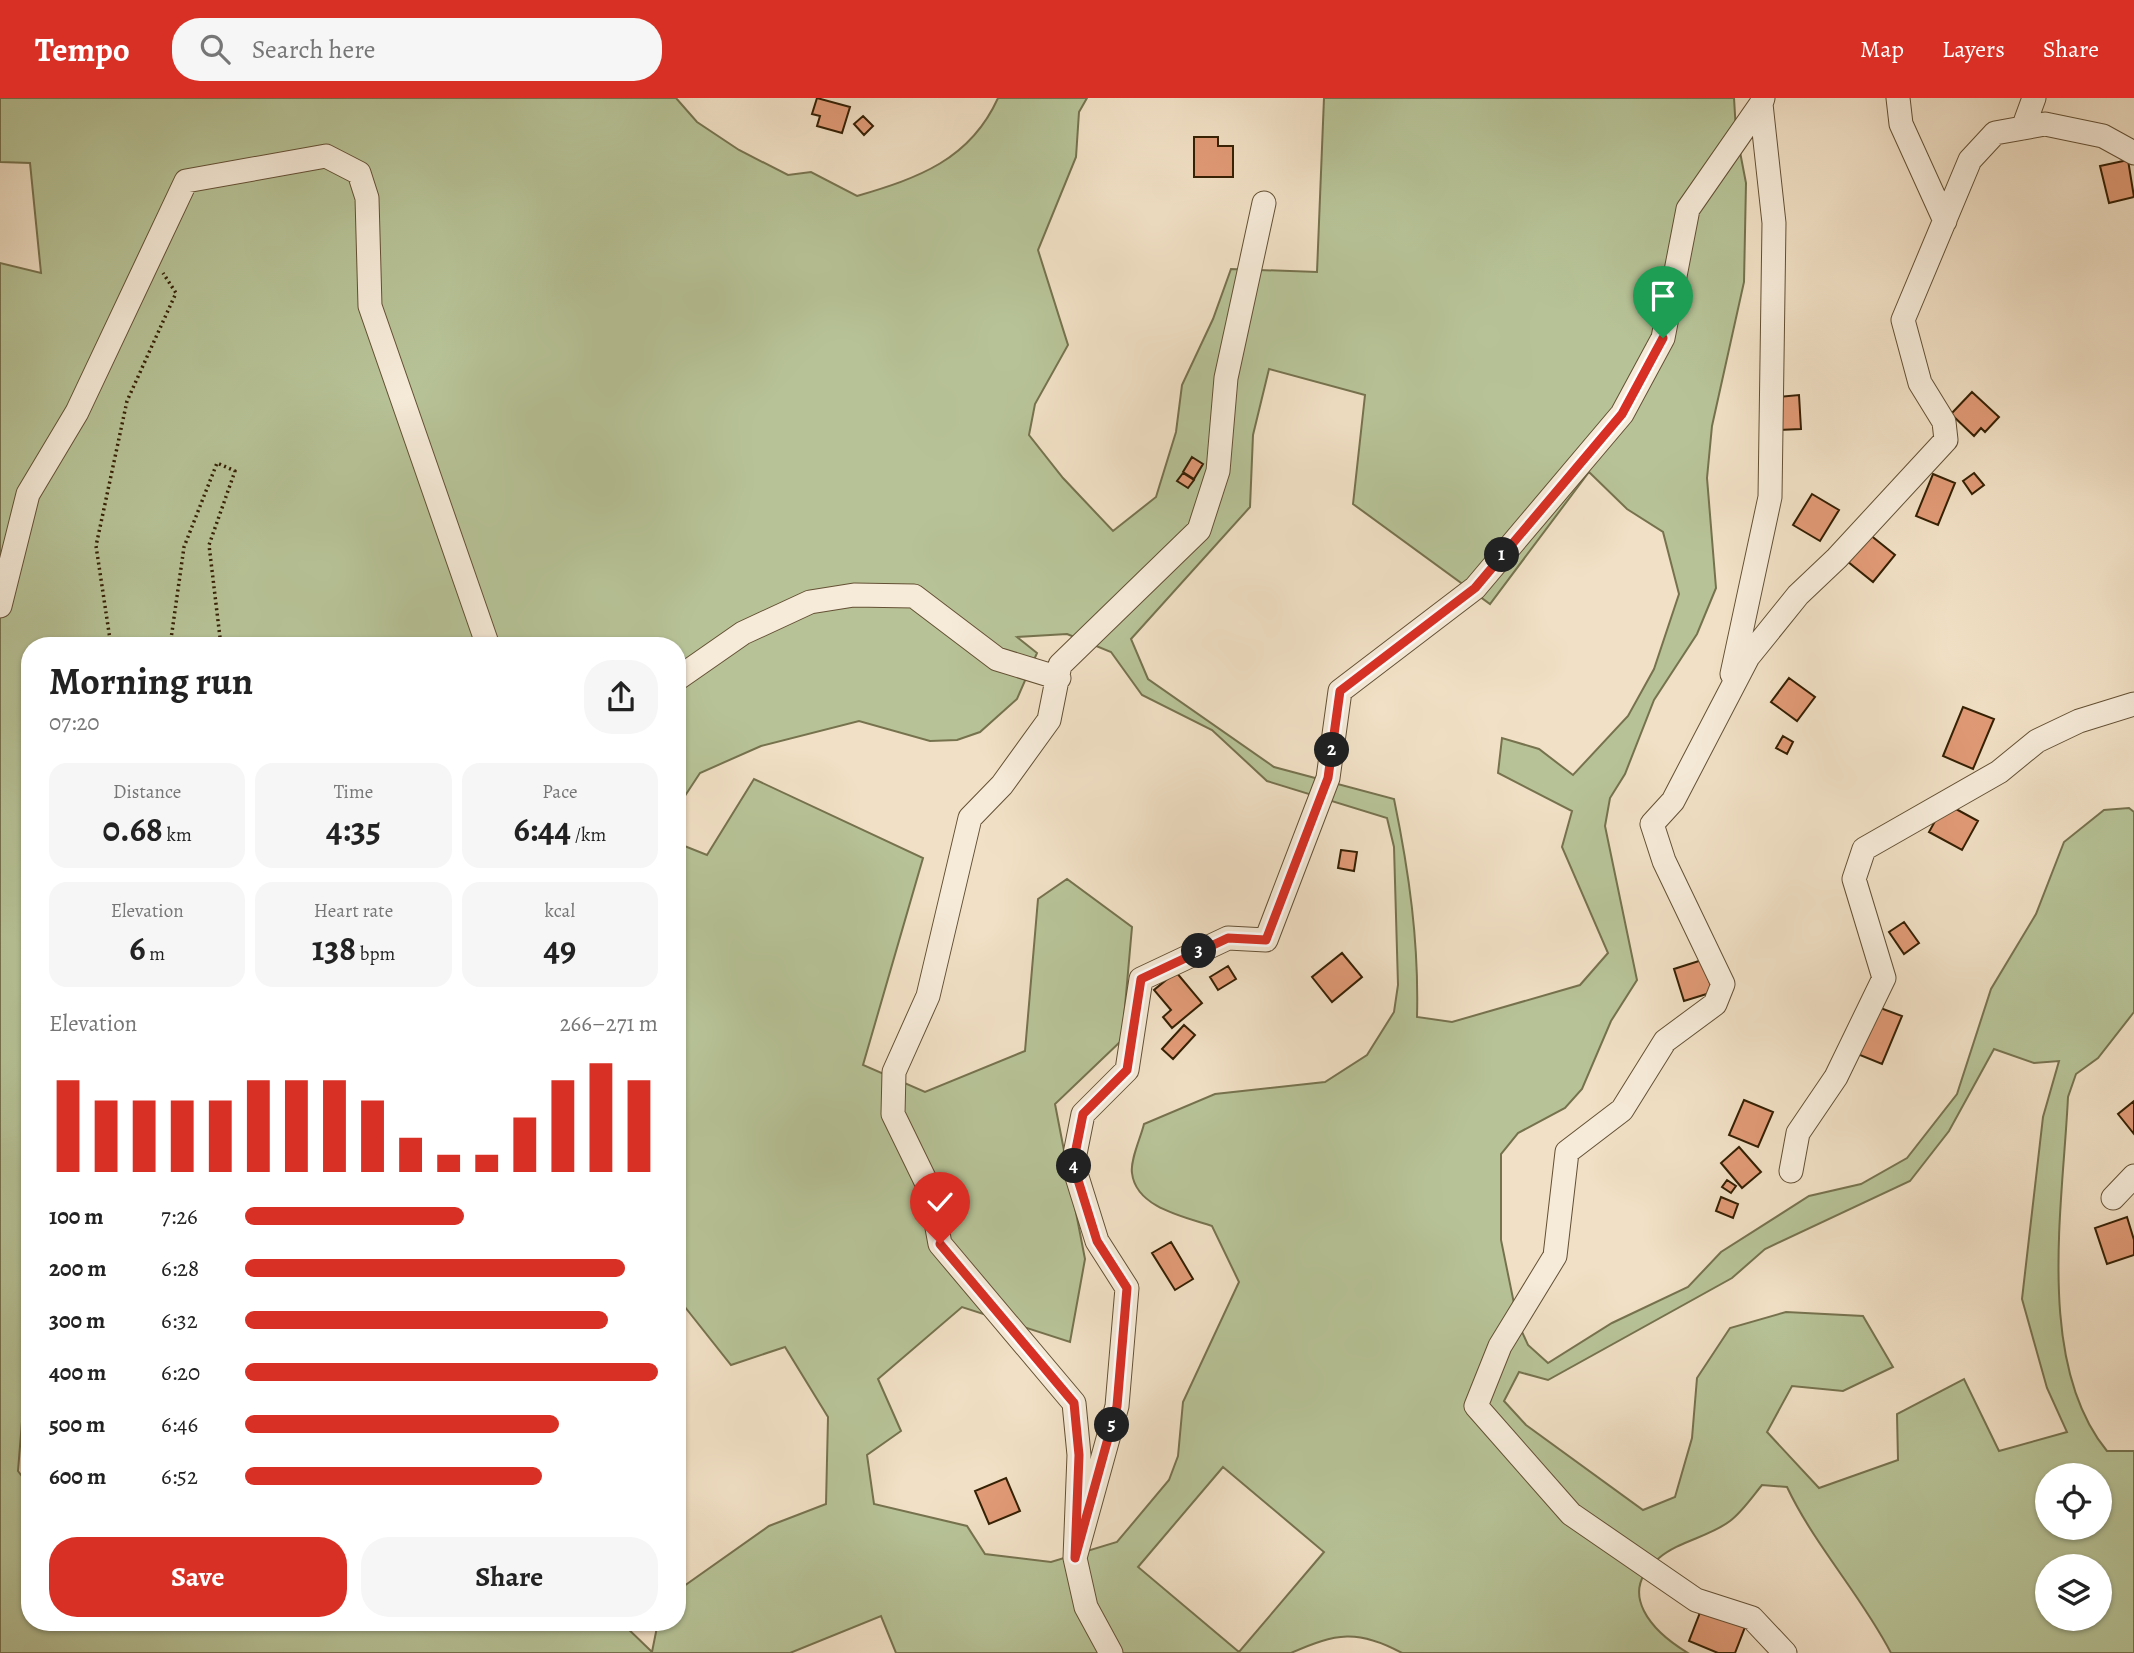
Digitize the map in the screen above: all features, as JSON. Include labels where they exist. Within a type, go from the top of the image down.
[{"type":"street","points":[[1898,98],[1901,124],[1945,221]]},
{"type":"street","points":[[2023,128],[2034,98]]},
{"type":"street","points":[[1727,699],[1770,498],[1774,223],[1762,101]]},
{"type":"street","points":[[1075,1558],[1117,1406],[1127,1288],[1097,1241],[1073,1164],[1083,1114],[1127,1070],[1141,979],[1228,938],[1266,940],[1328,778],[1340,691],[1475,588],[1622,414],[1663,338],[1688,209],[1762,101]]},
{"type":"street","points":[[1785,1653],[1752,1618],[1696,1600],[1570,1514],[1476,1406],[1500,1346],[1555,1256],[1567,1152],[1622,1110],[1665,1041],[1716,1004],[1723,985],[1664,860],[1652,824],[1673,801],[1748,657],[1798,595],[1837,558],[1946,440],[1944,422],[1920,383],[1903,320],[1970,160],[1995,133],[2045,124],[2102,135],[2134,153]]},
{"type":"street","points":[[0,606],[27,494],[78,412],[186,181],[326,156],[359,173],[367,198],[370,306],[485,637]]},
{"type":"street","points":[[1111,1653],[1086,1607],[1075,1558],[1079,1455],[1074,1403],[940,1244],[930,1190],[893,1114],[894,1072],[928,996],[970,818],[1002,785],[1049,720],[1060,665],[1199,530],[1218,471],[1226,379],[1264,203]]},
{"type":"street","points":[[686,673],[743,633],[810,602],[854,595],[914,596],[997,659],[1059,678]]},
{"type":"street","points":[[1791,1171],[1798,1133],[1836,1077],[1884,978],[1854,879],[1864,849],[1999,772],[2037,741],[2079,721],[2134,704]]},
{"type":"street","points":[[2113,1198],[2134,1176]]},
{"type":"path","points":[[110,637],[96,545],[127,401],[176,293],[151,253]]},
{"type":"path","points":[[171,637],[184,547],[217,463],[235,471],[209,545],[220,637]]},
{"type":"green space","points":[[0,98],[676,98],[697,122],[739,150],[788,175],[811,172],[857,196],[901,182],[940,164],[973,137],[998,98],[1087,98],[1079,112],[1076,157],[1038,250],[1068,345],[1035,404],[1029,435],[1063,478],[1113,531],[1156,497],[1176,432],[1182,385],[1213,319],[1231,269],[1317,272],[1324,98],[1734,98],[1736,131],[1746,183],[1744,282],[1712,426],[1707,478],[1716,588],[1697,634],[1654,700],[1625,774],[1610,798],[1605,826],[1637,980],[1611,1021],[1582,1089],[1565,1108],[1518,1133],[1501,1154],[1501,1240],[1518,1323],[1528,1345],[1548,1363],[1612,1323],[1688,1287],[1721,1252],[1809,1196],[1861,1184],[1907,1158],[1957,1094],[1991,989],[2036,914],[2064,842],[2104,810],[2129,808],[2134,812],[2134,1012],[2098,1058],[2076,1074],[2068,1097],[2059,1233],[2059,1281],[2062,1329],[2070,1374],[2084,1415],[2107,1451],[2134,1451],[2134,1653],[1891,1653],[1811,1530],[1787,1487],[1762,1485],[1730,1521],[1667,1552],[1646,1571],[1640,1585],[1644,1611],[1663,1634],[1688,1653],[1402,1653],[1372,1640],[1347,1636],[1321,1641],[1291,1653],[896,1653],[881,1616],[790,1653],[0,1653],[0,263],[41,273],[30,163],[0,162]],"holes":[[[1269,369],[1365,395],[1353,504],[1490,604],[1589,472],[1627,509],[1663,532],[1679,594],[1654,669],[1628,716],[1573,775],[1539,749],[1502,738],[1498,773],[1572,811],[1562,847],[1608,953],[1580,985],[1452,1022],[1417,1017],[1412,907],[1394,799],[1274,767],[1148,679],[1131,639],[1250,507],[1253,435]],[[1994,1049],[2034,1063],[2059,1061],[2043,1117],[2022,1299],[2047,1388],[2067,1432],[1999,1451],[1964,1379],[1897,1414],[1898,1460],[1819,1488],[1767,1432],[1792,1386],[1843,1391],[1893,1367],[1863,1316],[1786,1312],[1730,1328],[1697,1378],[1692,1438],[1675,1497],[1643,1510],[1526,1425],[1504,1401],[1519,1372],[1548,1380],[1732,1278],[1765,1249],[1910,1181],[1949,1131]],[[1223,1467],[1324,1552],[1239,1652],[1138,1567]]]},
{"type":"building","points":[[817,98],[850,107],[842,133],[817,126],[820,116],[812,114]]},
{"type":"building","points":[[863,116],[873,126],[864,135],[854,124]]},
{"type":"building","points":[[1194,137],[1218,137],[1218,146],[1233,146],[1233,177],[1194,177]]},
{"type":"building","points":[[2128,160],[2134,197],[2109,203],[2100,166]]},
{"type":"building","points":[[1972,392],[1999,417],[1985,432],[1981,428],[1974,436],[1951,414]]},
{"type":"building","points":[[1799,395],[1801,429],[1778,430],[1777,397]]},
{"type":"building","points":[[1192,457],[1203,464],[1194,479],[1183,472]]},
{"type":"building","points":[[1183,473],[1194,480],[1188,488],[1177,481]]},
{"type":"building","points":[[1974,473],[1984,485],[1972,494],[1963,481]]},
{"type":"building","points":[[1933,474],[1955,483],[1938,525],[1916,516]]},
{"type":"building","points":[[1812,494],[1839,510],[1820,541],[1793,525]]},
{"type":"building","points":[[1869,534],[1895,555],[1873,582],[1847,561]]},
{"type":"building","points":[[1789,678],[1815,697],[1797,721],[1771,702]]},
{"type":"building","points":[[1963,707],[1994,719],[1973,769],[1943,756]]},
{"type":"building","points":[[1783,736],[1793,742],[1787,754],[1776,748]]},
{"type":"building","points":[[1945,803],[1978,821],[1962,850],[1929,832]]},
{"type":"building","points":[[1341,850],[1357,852],[1354,871],[1338,868]]},
{"type":"building","points":[[1904,922],[1919,943],[1904,954],[1889,932]]},
{"type":"building","points":[[1342,953],[1362,977],[1332,1002],[1312,977]]},
{"type":"building","points":[[1702,960],[1713,992],[1684,1001],[1674,969]]},
{"type":"building","points":[[1228,966],[1236,979],[1218,990],[1210,977]]},
{"type":"building","points":[[1176,972],[1202,1003],[1172,1028],[1163,1017],[1171,1010],[1154,990]]},
{"type":"building","points":[[1875,1006],[1902,1016],[1882,1064],[1855,1053]]},
{"type":"building","points":[[1184,1025],[1195,1035],[1173,1059],[1162,1049]]},
{"type":"building","points":[[1744,1100],[1773,1112],[1758,1147],[1729,1135]]},
{"type":"building","points":[[2134,1101],[2134,1134],[2118,1114]]},
{"type":"building","points":[[1739,1147],[1761,1172],[1742,1188],[1721,1163]]},
{"type":"building","points":[[1727,1180],[1736,1186],[1731,1193],[1722,1187]]},
{"type":"building","points":[[1721,1197],[1738,1204],[1733,1218],[1716,1211]]},
{"type":"building","points":[[2127,1217],[2134,1240],[2134,1255],[2107,1264],[2095,1228]]},
{"type":"building","points":[[1171,1242],[1193,1279],[1175,1290],[1152,1253]]},
{"type":"building","points":[[1006,1478],[1020,1511],[989,1524],[975,1491]]},
{"type":"building","points":[[1701,1610],[1745,1627],[1735,1653],[1718,1653],[1689,1641]]},
{"type":"route","points":[[940,1244],[1074,1403],[1079,1455],[1075,1558],[1117,1406],[1127,1288],[1097,1241],[1073,1164],[1083,1114],[1127,1070],[1141,979],[1228,938],[1266,940],[1328,778],[1340,691],[1475,588],[1622,414],[1663,338]]}]
